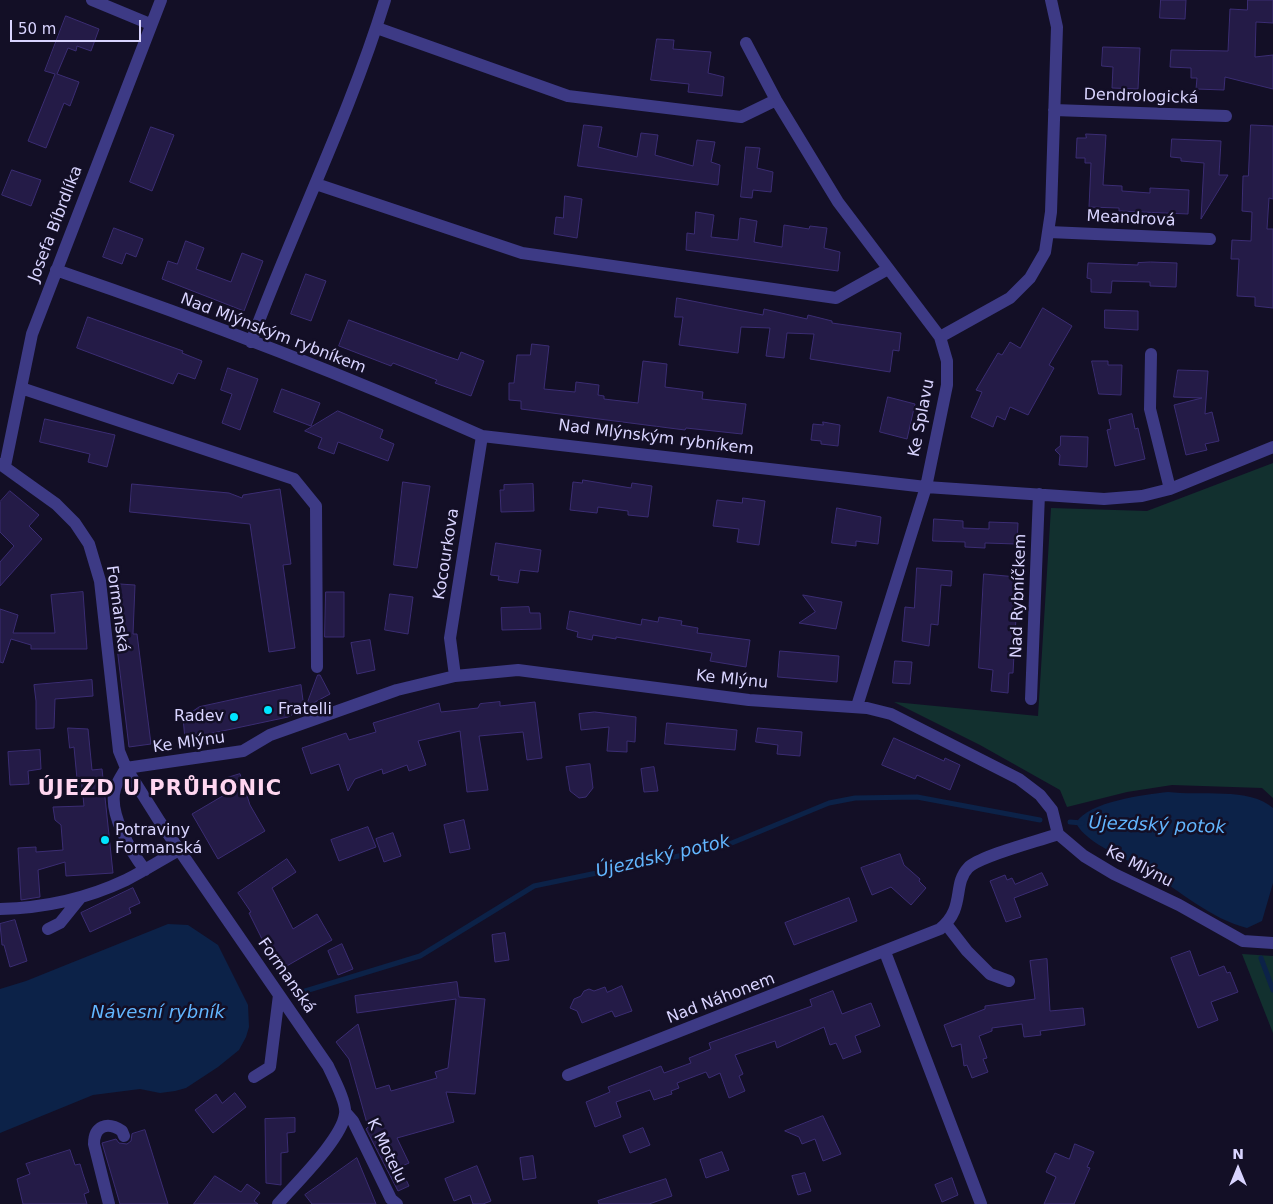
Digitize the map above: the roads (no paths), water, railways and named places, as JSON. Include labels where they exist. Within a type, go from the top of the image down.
[{"type":"street","points":[[92,0],[150,24]]},
{"type":"street","name":"Josefa Bíbrdlíka","points":[[2,465],[32,334],[150,24],[161,0]]},
{"type":"street","points":[[251,342],[316,184],[377,28],[385,0]]},
{"type":"street","points":[[746,43],[776,100],[838,202],[940,337],[1010,298],[1030,278],[1045,252],[1049,232],[1057,27],[1051,0]]},
{"type":"street","points":[[377,28],[568,96],[741,117],[776,100]]},
{"type":"street","name":"Dendrologická","points":[[1054,110],[1226,116]]},
{"type":"street","points":[[316,184],[522,253],[836,298],[888,269]]},
{"type":"street","name":"Meandrová","points":[[1049,232],[1210,239]]},
{"type":"street","name":"Nad Mlýnským rybníkem","points":[[56,270],[251,342],[417,407],[482,436],[926,486],[1104,499],[1142,496],[1170,490],[1273,447]]},
{"type":"street","name":"Ke Splavu","points":[[857,706],[926,486],[947,385],[947,361],[940,337]]},
{"type":"street","points":[[1151,354],[1150,409],[1170,490]]},
{"type":"street","points":[[21,388],[294,479],[316,506],[317,667]]},
{"type":"street","name":"Kocourkova","points":[[454,676],[450,638],[482,436]]},
{"type":"street","name":"Formanská","points":[[2,465],[56,504],[75,523],[89,544],[100,581],[119,752],[126,768],[179,850],[328,1066],[337,1084],[346,1113]]},
{"type":"street","name":"Nad Rybníčkem","points":[[1031,699],[1039,494]]},
{"type":"street","name":"Ke Mlýnu","points":[[126,768],[243,751],[270,735],[379,696],[454,676],[518,670],[749,700],[857,706],[891,714],[1019,779],[1040,795],[1052,810],[1058,834],[1084,856],[1114,874],[1179,905],[1243,941],[1273,943]]},
{"type":"street","points":[[126,768],[115,790],[114,806],[127,846],[145,870]]},
{"type":"street","points":[[1009,981],[990,974],[967,952],[946,924],[958,904],[961,880],[968,868],[980,859],[1058,834]]},
{"type":"street","points":[[0,910],[51,906],[81,897],[124,881],[179,850]]},
{"type":"street","points":[[48,929],[60,924],[81,897]]},
{"type":"street","name":"Nad Náhonem","points":[[568,1076],[885,952],[940,929],[946,924]]},
{"type":"street","points":[[885,952],[981,1204]]},
{"type":"street","points":[[254,1077],[270,1067],[279,994]]},
{"type":"street","points":[[278,1204],[336,1134],[346,1113]]},
{"type":"street","name":"K Motelu","points":[[346,1113],[353,1121],[392,1200],[396,1204]]},
{"type":"street","points":[[109,1204],[94,1144],[94,1135],[99,1127],[109,1125],[122,1131],[124,1136]]},
{"type":"water","points":[[1168,792],[1238,795],[1263,801],[1273,808],[1273,883],[1262,921],[1247,928],[1221,918],[1196,904],[1141,867],[1099,845],[1081,831],[1076,823],[1083,815],[1104,804],[1132,797]]},
{"type":"water","name":"Návesní rybník","points":[[168,924],[188,925],[218,945],[248,1005],[249,1027],[239,1050],[218,1067],[186,1088],[160,1093],[140,1089],[93,1095],[0,1133],[0,989],[26,981]]},
{"type":"waterway","name":"Újezdský potok","points":[[302,992],[420,956],[534,886],[722,847],[829,803],[855,798],[917,797],[1040,820]]},
{"type":"waterway","name":"Újezdský potok","points":[[1070,822],[1082,823]]},
{"type":"waterway","points":[[1261,958],[1273,990]]},
{"type":"place","name":"Fratelli","points":[[268,710]]},
{"type":"place","name":"Radev","points":[[234,717]]},
{"type":"place","name":"Potraviny Formanská","points":[[105,840]]},
{"type":"district","name":"ÚJEZD U PRŮHONIC","points":[[160,790]]}]
